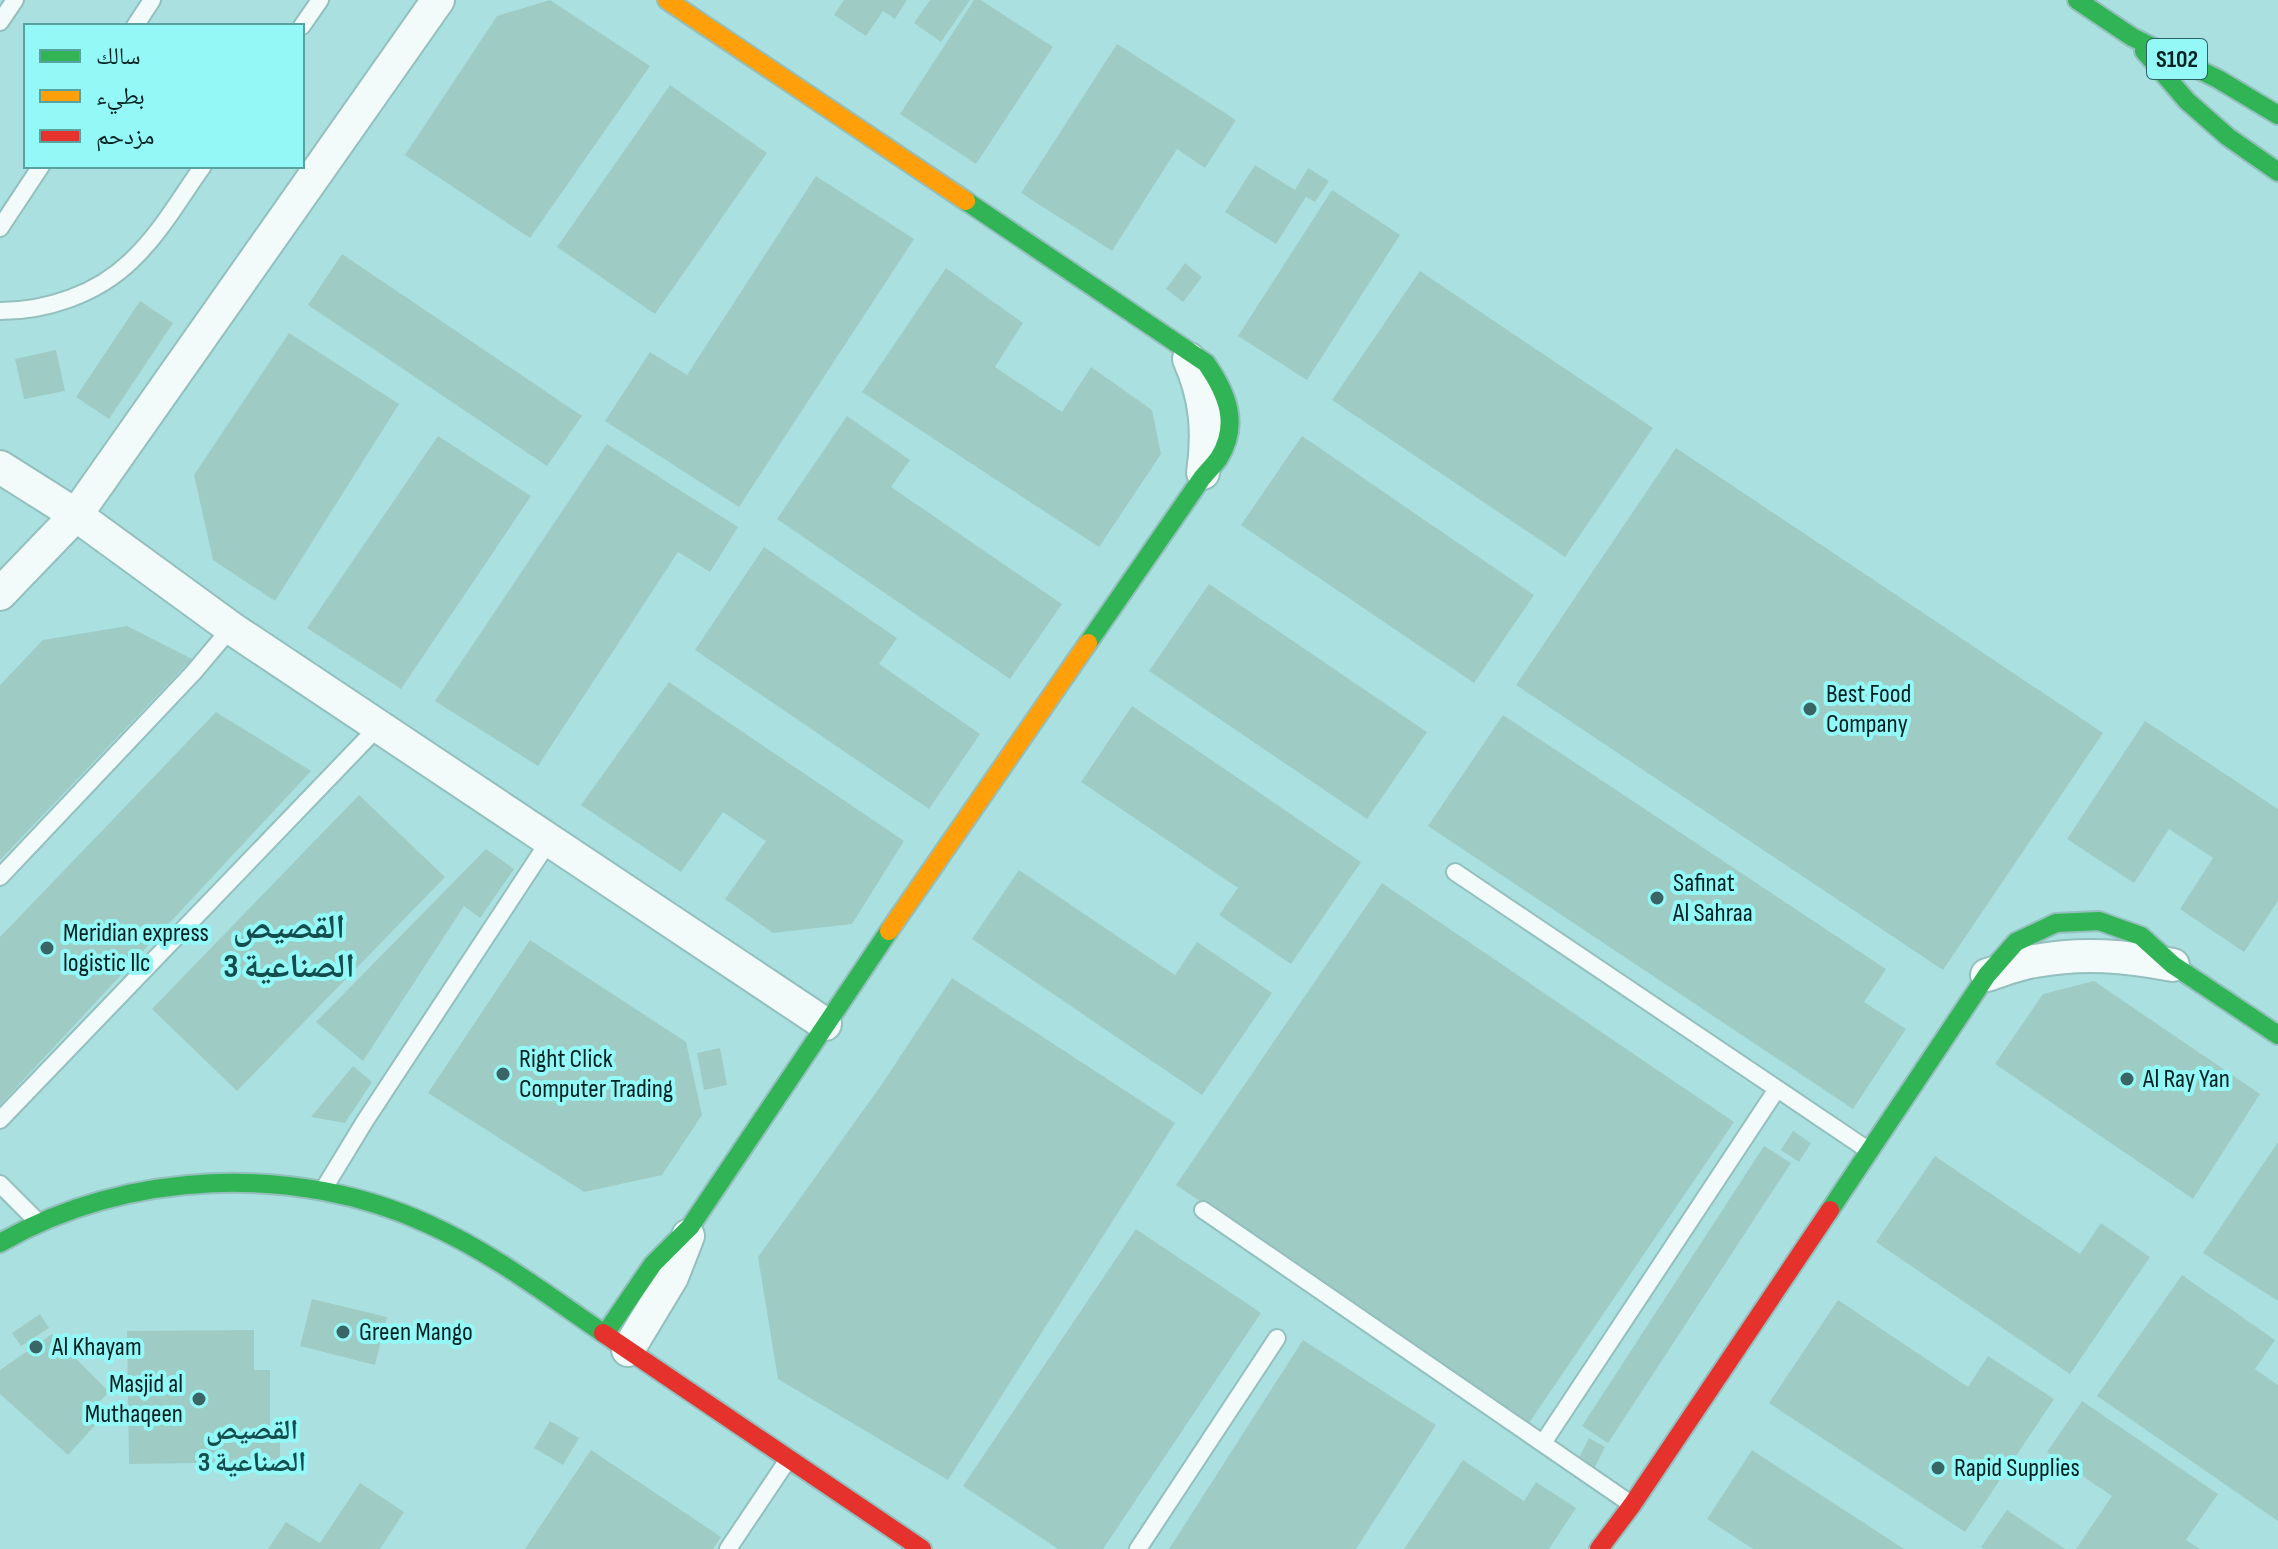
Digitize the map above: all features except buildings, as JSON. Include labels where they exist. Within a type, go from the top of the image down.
[{"type":"main road","points":[[667,0],[1185,348]]},
{"type":"main road","name":"S102","points":[[2077,0],[2132,37],[2218,79],[2278,115]]},
{"type":"main road","points":[[2132,37],[2187,101],[2228,137],[2278,172]]},
{"type":"main road","points":[[690,1227],[825,1024],[1202,478]]},
{"type":"main road","points":[[2173,965],[2278,1035]]},
{"type":"main road","points":[[1599,1549],[1632,1505],[1987,975]]},
{"type":"main road","points":[[0,1243],[39,1222],[84,1205],[178,1185],[226,1182],[322,1191],[410,1216],[492,1257],[922,1549]]},
{"type":"street","points":[[0,594],[76,515],[438,0]]},
{"type":"street","points":[[1185,348],[1198,379],[1206,412],[1207,445],[1202,478]]},
{"type":"street","points":[[0,467],[76,515],[231,628],[825,1024]]},
{"type":"street","points":[[1987,975],[2032,961],[2080,955],[2127,956],[2173,965]]},
{"type":"street","points":[[617,1342],[672,1277],[690,1227]]},
{"type":"lane","points":[[0,22],[15,0]]},
{"type":"lane","points":[[136,24],[152,0]]},
{"type":"lane","points":[[303,24],[320,0]]},
{"type":"lane","points":[[0,228],[40,168]]},
{"type":"lane","points":[[0,311],[47,306],[76,296],[130,263],[152,238],[202,168]]},
{"type":"lane","points":[[0,877],[193,673],[231,628]]},
{"type":"lane","points":[[0,1120],[378,727]]},
{"type":"lane","points":[[322,1191],[549,841]]},
{"type":"lane","points":[[1455,872],[1869,1151]]},
{"type":"lane","points":[[1543,1443],[1777,1089]]},
{"type":"lane","points":[[0,1184],[39,1222]]},
{"type":"lane","points":[[1203,1210],[1632,1505]]},
{"type":"lane","points":[[1138,1549],[1277,1338]]},
{"type":"lane","points":[[728,1549],[788,1459]]},
{"type":"traffic: fast","points":[[2077,0],[2132,37],[2218,79],[2278,115]]},
{"type":"traffic: fast","points":[[2144,51],[2187,101],[2228,137],[2278,172]]},
{"type":"traffic: fast","points":[[966,201],[1206,363],[1225,397],[1229,433],[1219,458],[1088,643]]},
{"type":"traffic: fast","points":[[1830,1210],[1987,975],[2016,942],[2056,923],[2099,921],[2141,936],[2173,965],[2278,1035]]},
{"type":"traffic: fast","points":[[605,1334],[653,1264],[690,1227],[889,931]]},
{"type":"traffic: fast","points":[[0,1243],[49,1219],[101,1201],[156,1189],[211,1183],[267,1184],[323,1191],[377,1204],[451,1235],[518,1274],[603,1333]]},
{"type":"traffic: slow","points":[[667,0],[966,201]]},
{"type":"traffic: slow","points":[[889,931],[1088,643]]},
{"type":"traffic: jam","points":[[1599,1549],[1632,1505],[1830,1210]]},
{"type":"traffic: jam","points":[[603,1333],[922,1549]]},
{"type":"place","name":"Best Food Company","points":[[1810,709]]},
{"type":"place","name":"Safinat Al Sahraa","points":[[1657,898]]},
{"type":"place","name":"Meridian express logistic llc","points":[[47,948]]},
{"type":"place","name":"Right Click Computer Trading","points":[[503,1074]]},
{"type":"place","name":"Al Ray Yan","points":[[2127,1079]]},
{"type":"place","name":"Green Mango","points":[[343,1332]]},
{"type":"place","name":"Al Khayam","points":[[36,1347]]},
{"type":"place","name":"Masjid al Muthaqeen","points":[[199,1399]]},
{"type":"place","name":"Rapid Supplies","points":[[1938,1468]]},
{"type":"district","name":"القصيص الصناعية 3","points":[[289,946]]},
{"type":"district","name":"القصيص الصناعية 3","points":[[252,1446]]}]
